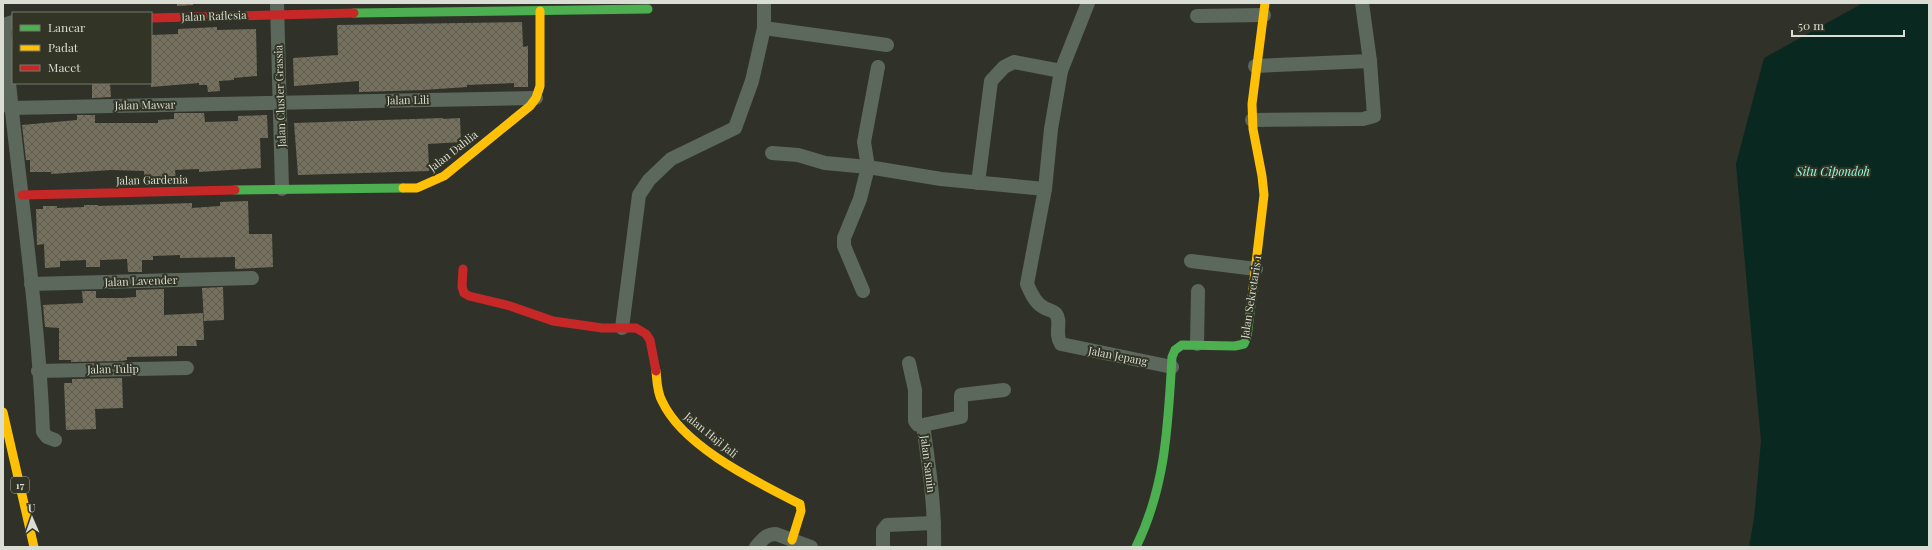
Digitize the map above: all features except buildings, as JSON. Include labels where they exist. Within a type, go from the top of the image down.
[{"type":"main road","name":"Jalan Raflesia","points":[[152,18],[277,8],[540,10],[648,9]]},
{"type":"main road","name":"Jalan Sekretaris 1","points":[[1136,547],[1148,524],[1155,500],[1166,447],[1172,357],[1178,347],[1197,344],[1235,346],[1244,344],[1247,337],[1264,195],[1264,182],[1252,120],[1255,66],[1265,9]]},
{"type":"main road","points":[[536,98],[540,86],[540,10]]},
{"type":"main road","name":"Jalan Dahlia","points":[[282,189],[417,188],[430,184],[444,176],[523,111],[536,98]]},
{"type":"main road","name":"Jalan Gardenia","points":[[22,195],[282,189]]},
{"type":"main road","name":"Jalan Haji Jali","points":[[463,269],[462,287],[464,293],[469,296],[510,306],[553,321],[602,328],[636,328],[648,336],[661,400],[674,420],[693,438],[734,469],[800,504],[801,511],[792,540]]},
{"type":"main road","name":"17","points":[[3,412],[34,547]]},
{"type":"street","points":[[622,328],[639,195],[649,180],[671,158],[735,128],[752,82],[764,28],[764,3]]},
{"type":"street","points":[[772,153],[798,155],[824,163],[868,166],[940,179],[1045,189],[1051,129],[1061,71],[1090,3]]},
{"type":"street","points":[[1252,120],[1363,119],[1374,116],[1370,61],[1362,3]]},
{"type":"street","name":"Jalan Cluster Grassia","points":[[277,8],[282,189]]},
{"type":"street","points":[[1197,16],[1265,9]]},
{"type":"street","points":[[7,24],[10,108],[22,195],[31,284],[42,432],[47,437],[55,440]]},
{"type":"street","points":[[764,28],[887,45]]},
{"type":"street","points":[[1255,66],[1370,61]]},
{"type":"street","points":[[978,182],[991,81],[1004,67],[1014,62],[1061,71]]},
{"type":"street","points":[[863,291],[844,246],[844,238],[860,199],[868,166],[864,142],[878,67]]},
{"type":"street","name":"Jalan Lili","points":[[280,102],[536,98]]},
{"type":"street","name":"Jalan Mawar","points":[[10,108],[280,102]]},
{"type":"street","name":"Jalan Jepang","points":[[1045,189],[1027,284],[1030,291],[1041,306],[1057,315],[1059,320],[1058,339],[1060,344],[1172,367]]},
{"type":"street","points":[[1192,261],[1256,269]]},
{"type":"street","name":"Jalan Lavender","points":[[31,284],[252,278]]},
{"type":"street","points":[[1197,344],[1198,291]]},
{"type":"street","name":"Jalan Samin","points":[[909,363],[915,390],[915,422],[918,425],[923,425],[930,469],[934,523],[934,547]]},
{"type":"street","name":"Jalan Tulip","points":[[38,371],[187,368]]},
{"type":"street","points":[[923,425],[961,417],[960,395],[1004,390]]},
{"type":"street","points":[[883,547],[883,530],[887,525],[934,523]]},
{"type":"street","points":[[756,547],[766,536],[770,534],[811,547]]},
{"type":"water","name":"Situ Cipondoh","points":[[1863,3],[1929,3],[1929,547],[1749,547],[1754,519],[1761,441],[1736,164],[1764,58]]},
{"type":"traffic: fast","points":[[354,13],[648,9]]},
{"type":"traffic: fast","points":[[235,190],[403,188]]},
{"type":"traffic: fast","points":[[1136,547],[1146,524],[1160,478],[1167,430],[1172,357],[1175,350],[1182,345],[1235,346],[1244,344],[1247,337],[1252,297]]},
{"type":"traffic: slow","points":[[1252,297],[1264,195],[1253,129],[1252,104],[1265,3]]},
{"type":"traffic: slow","points":[[403,188],[417,188],[444,176],[530,106],[536,98],[540,86],[540,11]]},
{"type":"traffic: slow","points":[[656,371],[660,398],[672,418],[686,433],[723,462],[800,504],[801,511],[792,540]]},
{"type":"traffic: slow","points":[[3,412],[34,547]]},
{"type":"traffic: jam","points":[[152,18],[354,13]]},
{"type":"traffic: jam","points":[[22,195],[235,190]]},
{"type":"traffic: jam","points":[[463,269],[462,287],[464,293],[469,296],[510,306],[553,321],[602,328],[636,328],[646,334],[650,340],[656,371]]}]
